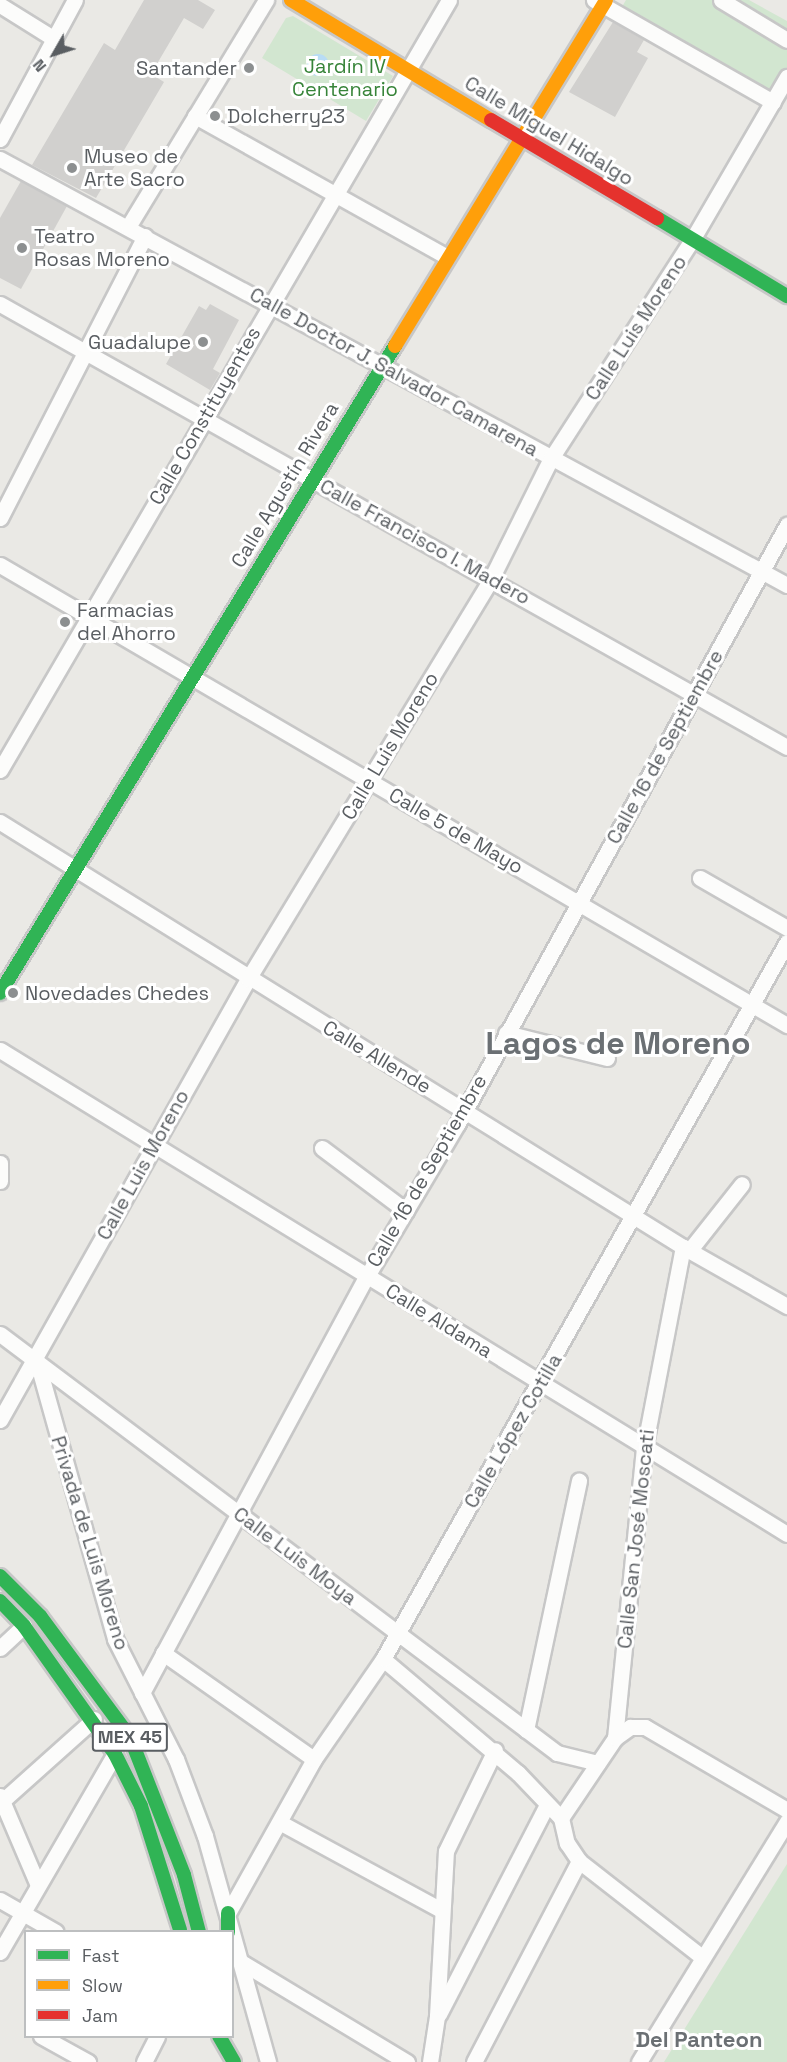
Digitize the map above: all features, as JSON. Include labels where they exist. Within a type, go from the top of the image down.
[{"type":"main road","name":"Calle Miguel Hidalgo","points":[[291,0],[521,135],[787,296]]},
{"type":"main road","name":"Calle Agustín Rivera","points":[[0,993],[601,2]]},
{"type":"main road","name":"MEX 45","points":[[0,1575],[40,1616],[130,1737],[184,1875],[197,1929]]},
{"type":"main road","name":"MEX 45","points":[[0,1601],[24,1626],[94,1719],[115,1754],[141,1806],[179,1930]]},
{"type":"main road","points":[[228,1913],[228,1930]]},
{"type":"main road","points":[[210,2038],[217,2062]]},
{"type":"main road","points":[[229,2038],[236,2062]]},
{"type":"street","points":[[0,139],[75,0]]},
{"type":"street","points":[[128,227],[266,0]]},
{"type":"street","name":"Calle Constituyentes","points":[[0,770],[90,618],[204,416],[450,0]]},
{"type":"street","points":[[721,0],[787,40]]},
{"type":"street","points":[[601,2],[773,102]]},
{"type":"street","points":[[0,5],[53,38]]},
{"type":"street","name":"Calle Luis Moreno","points":[[0,1420],[37,1361],[154,1143],[248,979],[491,579],[550,460],[692,240],[787,77]]},
{"type":"street","points":[[195,116],[447,256]]},
{"type":"street","name":"Calle Doctor J. Salvador Camarena","points":[[0,159],[271,303],[550,460],[787,585]]},
{"type":"street","points":[[0,518],[145,236]]},
{"type":"street","name":"Calle Francisco I. Madero","points":[[0,304],[204,416],[787,747]]},
{"type":"street","name":"Calle 16 de Septiembre","points":[[142,1693],[241,1516],[367,1276],[465,1110],[787,525]]},
{"type":"street","name":"Calle 5 de Mayo","points":[[0,565],[787,1025]]},
{"type":"street","name":"Calle Allende","points":[[0,822],[248,979],[465,1110],[686,1249],[787,1306]]},
{"type":"street","points":[[700,878],[787,928]]},
{"type":"street","name":"Calle López Cotilla","points":[[228,1913],[282,1823],[314,1759],[383,1659],[397,1631],[540,1386],[787,942]]},
{"type":"street","points":[[506,1034],[607,1058]]},
{"type":"street","name":"Calle Aldama","points":[[0,1050],[154,1143],[540,1386],[787,1534]]},
{"type":"street","points":[[322,1148],[406,1211]]},
{"type":"street","points":[[0,1163],[0,1181]]},
{"type":"street","points":[[686,1249],[742,1184]]},
{"type":"street","name":"Calle San José Moscati","points":[[561,1818],[615,1738],[644,1449],[686,1249]]},
{"type":"street","name":"Calle Luis Moya","points":[[0,1334],[557,1753],[598,1763]]},
{"type":"street","name":"Privada de Luis Moreno","points":[[37,1361],[115,1639],[176,1759],[233,1930]]},
{"type":"street","points":[[526,1730],[579,1481]]},
{"type":"street","points":[[0,1647],[24,1626]]},
{"type":"street","points":[[164,1653],[314,1759]]},
{"type":"street","points":[[383,1659],[495,1750],[561,1818],[567,1843],[579,1861],[702,1957]]},
{"type":"street","points":[[38,1885],[1,1800],[94,1719]]},
{"type":"street","points":[[615,1738],[630,1727],[645,1727],[787,1810]]},
{"type":"street","points":[[430,2062],[437,2016],[441,1910],[450,1838],[495,1750]]},
{"type":"street","points":[[0,1952],[115,1754]]},
{"type":"street","points":[[437,2016],[548,1805]]},
{"type":"street","points":[[639,2062],[787,1821]]},
{"type":"street","points":[[282,1823],[441,1910]]},
{"type":"street","points":[[474,2062],[579,1861]]},
{"type":"street","points":[[0,1900],[53,1930]]},
{"type":"street","name":"Privada de Luis Moreno","points":[[234,1936],[268,2062]]},
{"type":"street","points":[[241,1962],[407,2062]]},
{"type":"street","points":[[43,2038],[88,2062]]},
{"type":"street","points":[[144,2062],[157,2038]]},
{"type":"green space","points":[[626,0],[749,0],[787,21],[787,67],[767,103],[614,20]]},
{"type":"green space","name":"Jardín IV Centenario","points":[[293,16],[393,76],[366,121],[262,58],[286,18]]},
{"type":"green space","points":[[787,1864],[787,2062],[664,2062]]},
{"type":"water","points":[[318,54],[326,57],[329,65],[326,73],[318,76],[310,73],[307,65],[310,57]]},
{"type":"building","points":[[144,0],[198,0],[215,10],[203,29],[184,18],[151,74],[164,82],[96,198],[32,165],[104,43],[115,50]]},
{"type":"building","points":[[613,22],[644,40],[637,52],[648,58],[615,117],[569,92]]},
{"type":"building","name":"Teatro Rosas Moreno","points":[[21,181],[67,206],[21,289],[0,278],[0,218]]},
{"type":"building","name":"Guadalupe","points":[[210,304],[239,320],[213,369],[220,373],[210,390],[166,364],[199,306],[206,310]]},
{"type":"traffic: fast","points":[[657,218],[787,296]]},
{"type":"traffic: fast","points":[[0,993],[395,346]]},
{"type":"traffic: fast","points":[[0,1576],[40,1616],[130,1737],[184,1875],[198,1930]]},
{"type":"traffic: fast","points":[[0,1601],[24,1626],[115,1754],[141,1806],[180,1930]]},
{"type":"traffic: fast","points":[[228,1913],[228,1930]]},
{"type":"traffic: fast","points":[[220,2038],[234,2062]]},
{"type":"traffic: slow","points":[[291,0],[491,120]]},
{"type":"traffic: slow","points":[[395,346],[606,0]]},
{"type":"traffic: jam","points":[[491,120],[657,218]]},
{"type":"place","name":"Santander","points":[[249,68]]},
{"type":"place","name":"Dolcherry23","points":[[215,116]]},
{"type":"place","name":"Museo de Arte Sacro","points":[[72,168]]},
{"type":"place","name":"Teatro Rosas Moreno","points":[[22,248]]},
{"type":"place","name":"Guadalupe","points":[[203,342]]},
{"type":"place","name":"Farmacias del Ahorro","points":[[65,622]]},
{"type":"place","name":"Novedades Chedes","points":[[13,993]]},
{"type":"district","name":"Lagos de Moreno","points":[[618,1043]]},
{"type":"district","name":"Del Panteon","points":[[699,2040]]}]
